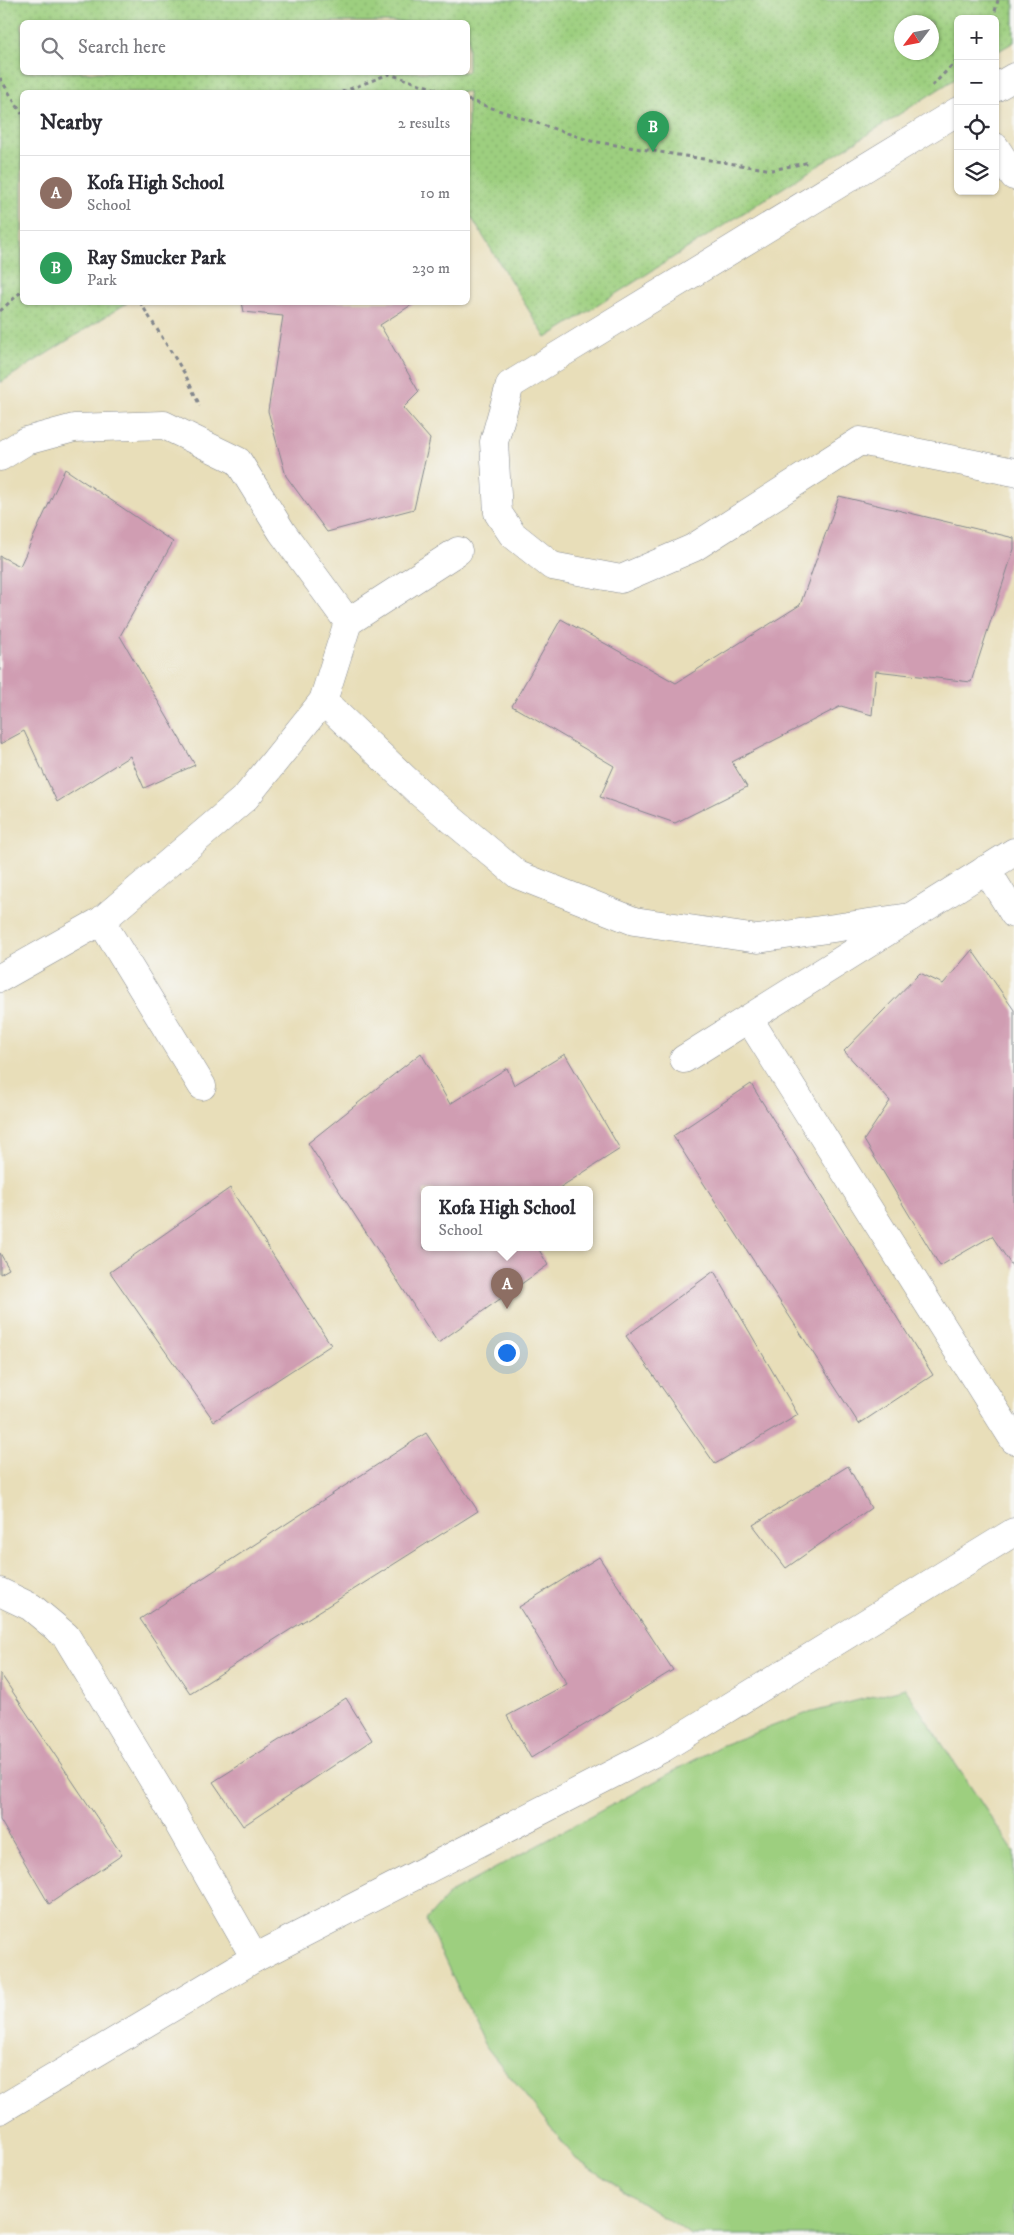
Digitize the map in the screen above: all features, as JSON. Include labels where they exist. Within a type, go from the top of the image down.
[{"type":"lane","points":[[999,86],[1014,77]]},
{"type":"lane","points":[[954,113],[510,385],[494,442],[498,513],[512,534],[552,566],[621,579],[693,548],[860,441],[1014,472]]},
{"type":"lane","points":[[997,150],[1014,176]]},
{"type":"lane","points":[[0,457],[26,441],[74,428],[164,425],[238,461],[282,532],[348,622]]},
{"type":"lane","points":[[0,978],[101,921],[246,797],[323,701],[348,622],[458,551]]},
{"type":"lane","points":[[323,701],[420,792],[518,875],[634,921],[758,939],[910,917]]},
{"type":"lane","points":[[684,1059],[1014,852]]},
{"type":"lane","points":[[986,869],[1014,914]]},
{"type":"lane","points":[[101,921],[202,1086]]},
{"type":"lane","points":[[749,1019],[1014,1440]]},
{"type":"lane","points":[[0,2110],[255,1958],[663,1748],[1014,1532]]},
{"type":"lane","points":[[0,1592],[31,1607],[66,1636],[161,1793],[255,1958]]},
{"type":"path","points":[[995,15],[998,0]]},
{"type":"path","points":[[927,92],[957,60]]},
{"type":"path","points":[[347,90],[386,75]]},
{"type":"path","points":[[392,75],[439,90]]},
{"type":"path","points":[[0,78],[20,111]]},
{"type":"path","points":[[470,101],[592,141],[772,170],[810,161]]},
{"type":"path","points":[[0,310],[20,292]]},
{"type":"path","points":[[142,305],[185,374],[218,451]]},
{"type":"green space","points":[[0,0],[1014,0],[1014,42],[999,51],[999,15],[954,15],[954,80],[546,338],[470,215],[470,90],[20,90],[20,305],[124,305],[0,383]]},
{"type":"green space","points":[[905,1688],[1014,1852],[1014,2235],[691,2235],[576,2159],[484,2044],[426,1920],[450,1893],[720,1746],[805,1714]]},
{"type":"building","points":[[243,305],[411,305],[380,325],[419,392],[403,408],[430,439],[414,509],[327,532],[286,476],[268,411],[283,316],[244,312]]},
{"type":"building","points":[[65,469],[173,542],[120,636],[195,765],[144,788],[130,756],[57,802],[24,731],[0,744],[0,556],[20,566]]},
{"type":"building","points":[[839,496],[1014,538],[1014,549],[971,682],[876,671],[872,715],[841,706],[732,762],[747,787],[675,823],[600,797],[614,766],[512,706],[561,619],[676,683],[800,605]]},
{"type":"building","points":[[972,950],[1014,1010],[1014,1269],[992,1236],[940,1266],[864,1140],[890,1101],[844,1051],[920,973],[943,984]]},
{"type":"building","points":[[421,1053],[450,1104],[507,1068],[514,1085],[565,1054],[620,1149],[562,1186],[421,1186],[421,1251],[540,1251],[548,1265],[438,1343],[308,1143]]},
{"type":"building","points":[[751,1084],[933,1375],[859,1424],[673,1136]]},
{"type":"building","points":[[230,1188],[331,1345],[214,1421],[110,1272]]},
{"type":"building","points":[[0,1253],[9,1269],[0,1274]]},
{"type":"building","points":[[714,1271],[798,1415],[715,1464],[626,1336]]},
{"type":"building","points":[[426,1433],[478,1511],[190,1693],[140,1619]]},
{"type":"building","points":[[848,1466],[871,1508],[786,1568],[753,1525]]},
{"type":"building","points":[[599,1557],[673,1670],[531,1758],[507,1716],[567,1684],[519,1607]]},
{"type":"building","points":[[0,1673],[122,1855],[49,1904],[0,1820]]},
{"type":"building","points":[[346,1698],[372,1740],[243,1826],[213,1782]]},
{"type":"place","name":"Ray Smucker Park","points":[[653,152]]},
{"type":"place","name":"Kofa High School","points":[[507,1309]]}]
